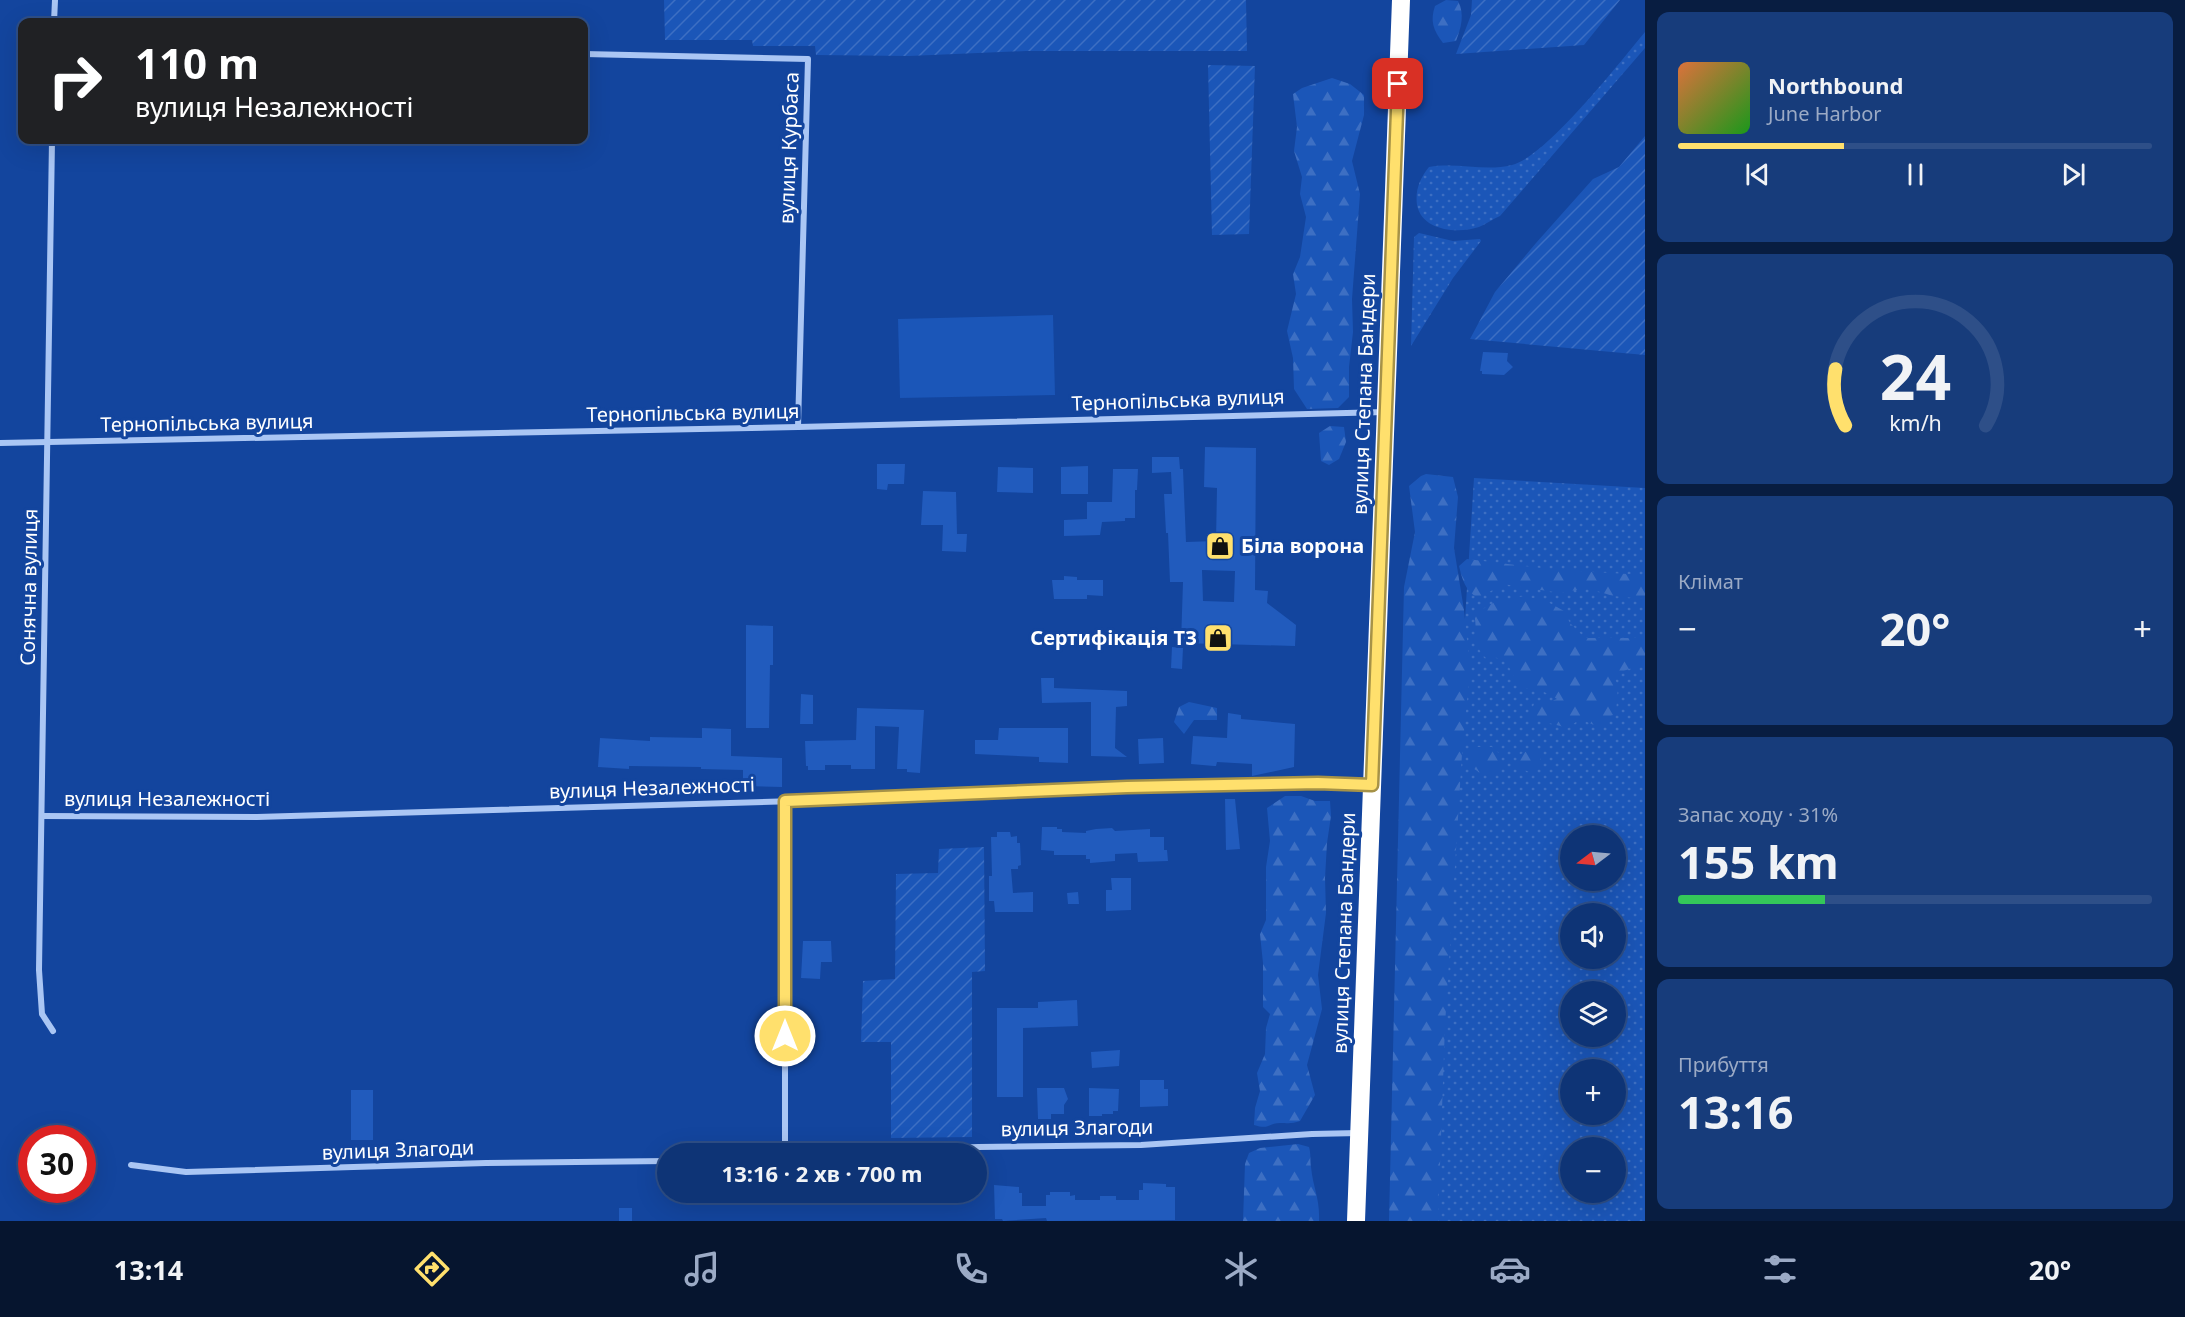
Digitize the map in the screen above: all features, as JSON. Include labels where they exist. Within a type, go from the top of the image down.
[{"type":"highway","name":"вулиця Степана Бандери","points":[[1356,1221],[1401,0]]},
{"type":"street","points":[[54,18],[55,0]]},
{"type":"street","name":"вулиця Курбаса","points":[[588,54],[808,59],[798,427]]},
{"type":"street","name":"Сонячна вулиця","points":[[52,144],[39,970],[42,1014],[53,1031]]},
{"type":"street","name":"Тернопільська вулиця","points":[[0,443],[798,427],[1386,412]]},
{"type":"street","name":"вулиця Незалежності","points":[[42,816],[257,817],[785,801],[1127,787],[1318,783],[1372,785]]},
{"type":"street","points":[[785,801],[785,1143]]},
{"type":"street","name":"вулиця Злагоди","points":[[987,1147],[1141,1145],[1359,1133]]},
{"type":"street","name":"вулиця Злагоди","points":[[131,1165],[186,1172],[486,1163],[657,1161]]},
{"type":"green space","points":[[664,0],[1246,0],[1247,51],[1026,51],[909,56],[816,55],[815,46],[753,46],[752,40],[665,40]]},
{"type":"green space","points":[[1446,0],[1458,1],[1462,21],[1456,41],[1443,43],[1435,30],[1433,16],[1435,6]]},
{"type":"green space","points":[[1472,0],[1620,0],[1584,45],[1456,54],[1471,15]]},
{"type":"green space","points":[[1645,32],[1645,48],[1500,216],[1479,227],[1451,230],[1433,225],[1420,214],[1417,205],[1418,189],[1429,167],[1502,167],[1526,158],[1544,145],[1582,107]]},
{"type":"green space","points":[[1208,65],[1255,66],[1249,234],[1212,235]]},
{"type":"green space","points":[[1332,78],[1350,84],[1364,95],[1364,115],[1352,161],[1360,194],[1352,299],[1353,332],[1349,367],[1349,397],[1338,408],[1307,409],[1294,389],[1293,358],[1287,331],[1296,294],[1293,274],[1300,257],[1306,217],[1300,194],[1302,177],[1294,151],[1297,127],[1293,94],[1302,88]]},
{"type":"green space","points":[[1645,136],[1645,355],[1470,339],[1495,292],[1536,243],[1593,179],[1619,167]]},
{"type":"green space","points":[[1419,233],[1453,241],[1480,239],[1481,241],[1453,278],[1411,346],[1414,237]]},
{"type":"green space","points":[[1053,315],[1055,395],[900,398],[898,319]]},
{"type":"green space","points":[[1330,426],[1344,427],[1346,442],[1339,459],[1329,465],[1321,461],[1319,433]]},
{"type":"green space","points":[[1426,474],[1453,477],[1458,497],[1454,548],[1470,669],[1462,754],[1445,1025],[1438,1221],[1389,1221],[1404,587],[1415,532],[1409,486]]},
{"type":"green space","points":[[1474,478],[1645,488],[1645,1221],[1433,1221],[1445,932]]},
{"type":"green space","points":[[1467,559],[1558,570],[1645,575],[1645,599],[1613,596],[1587,588],[1560,593],[1503,584],[1479,598],[1470,592],[1461,575],[1459,566]]},
{"type":"green space","points":[[1524,596],[1546,601],[1564,611],[1570,623],[1585,638],[1636,638],[1645,634],[1645,663],[1613,675],[1618,685],[1616,714],[1608,717],[1601,728],[1580,719],[1568,728],[1529,718],[1535,701],[1549,702],[1557,699],[1539,690],[1523,687],[1505,662],[1501,659],[1486,658],[1479,648],[1474,614],[1502,598],[1511,599]]},
{"type":"green space","points":[[1189,702],[1217,708],[1217,720],[1194,720],[1184,734],[1174,722],[1179,707]]},
{"type":"green space","points":[[1476,747],[1492,747],[1501,755],[1500,772],[1483,773],[1469,765],[1468,751]]},
{"type":"green space","points":[[1531,749],[1542,753],[1540,761],[1529,772],[1515,766],[1519,755]]},
{"type":"green space","points":[[1285,796],[1330,801],[1331,816],[1325,878],[1326,913],[1318,975],[1322,1009],[1307,1065],[1315,1095],[1300,1121],[1276,1123],[1263,1127],[1254,1125],[1255,1108],[1260,1091],[1257,1073],[1265,1054],[1266,1028],[1270,1014],[1263,1007],[1263,963],[1260,934],[1266,920],[1266,867],[1270,841],[1267,808]]},
{"type":"green space","points":[[984,847],[985,971],[972,972],[972,1137],[891,1138],[891,1042],[861,1042],[863,981],[895,979],[896,874],[938,873],[939,849]]},
{"type":"green space","points":[[1298,1144],[1309,1147],[1319,1221],[1243,1221],[1245,1164],[1249,1153],[1260,1148]]},
{"type":"building","points":[[1483,352],[1508,353],[1507,361],[1513,367],[1504,375],[1482,374],[1480,371]]},
{"type":"building","points":[[1205,447],[1256,448],[1255,590],[1268,591],[1267,603],[1296,625],[1295,646],[1181,643],[1183,582],[1170,582],[1168,533],[1166,533],[1164,494],[1172,494],[1171,472],[1152,473],[1152,457],[1179,457],[1180,469],[1183,469],[1186,542],[1216,541],[1217,488],[1204,487]],"holes":[[[1202,570],[1235,571],[1234,602],[1203,601]]]},
{"type":"building","points":[[877,464],[905,464],[904,484],[888,484],[887,490],[877,489]]},
{"type":"building","points":[[1088,466],[1088,494],[1061,494],[1061,467]]},
{"type":"building","points":[[998,467],[1033,468],[1033,493],[997,492]]},
{"type":"building","points":[[1113,469],[1138,469],[1135,518],[1102,522],[1100,535],[1064,536],[1064,520],[1087,519],[1087,502],[1112,502]]},
{"type":"building","points":[[923,491],[956,492],[957,534],[967,534],[966,552],[942,551],[943,525],[921,525]]},
{"type":"building","points":[[1064,576],[1077,577],[1077,580],[1103,580],[1103,596],[1087,595],[1087,599],[1054,599],[1052,580],[1064,580]]},
{"type":"building","points":[[746,625],[773,626],[769,728],[746,728]]},
{"type":"building","points":[[1172,647],[1183,648],[1182,669],[1171,668]]},
{"type":"building","points":[[1041,678],[1054,678],[1054,688],[1127,691],[1127,706],[1116,707],[1115,748],[1127,757],[1091,756],[1091,702],[1042,703]]},
{"type":"building","points":[[801,694],[813,695],[813,724],[800,724]]},
{"type":"building","points":[[857,708],[924,710],[920,773],[897,769],[899,727],[875,726],[875,769],[851,769],[851,765],[825,765],[825,770],[808,770],[805,741],[856,740]]},
{"type":"building","points":[[1228,713],[1241,715],[1241,719],[1295,724],[1294,767],[1252,776],[1252,764],[1217,762],[1214,766],[1191,764],[1193,736],[1227,738]]},
{"type":"building","points":[[702,728],[731,729],[731,756],[782,758],[782,787],[743,786],[743,770],[701,769],[701,767],[629,766],[629,769],[598,767],[600,738],[650,741],[650,737],[702,738]]},
{"type":"building","points":[[999,728],[1068,728],[1068,763],[1039,762],[1039,757],[975,754],[975,740],[998,740]]},
{"type":"building","points":[[1163,738],[1164,763],[1139,764],[1138,739]]},
{"type":"building","points":[[1225,799],[1235,799],[1240,849],[1226,850]]},
{"type":"building","points":[[1042,827],[1057,827],[1057,829],[1062,829],[1062,832],[1086,833],[1086,831],[1096,829],[1112,828],[1115,831],[1150,829],[1150,837],[1164,837],[1164,850],[1167,850],[1168,861],[1138,862],[1137,853],[1115,854],[1115,861],[1090,863],[1086,855],[1054,855],[1054,851],[1041,850]]},
{"type":"building","points":[[997,832],[1010,832],[1011,837],[1017,836],[1017,843],[1020,843],[1021,865],[1018,869],[1011,869],[1013,893],[1033,892],[1033,912],[995,912],[994,901],[989,901],[989,876],[992,876],[991,837],[997,837]]},
{"type":"building","points":[[1111,878],[1131,878],[1131,910],[1106,911],[1106,890],[1112,890]]},
{"type":"building","points":[[1078,892],[1079,904],[1068,904],[1067,893]]},
{"type":"building","points":[[803,941],[831,941],[832,962],[821,962],[820,979],[801,978]]},
{"type":"building","points":[[1077,1000],[1078,1026],[1023,1028],[1023,1097],[997,1097],[997,1008],[1038,1008],[1038,1002]]},
{"type":"building","points":[[1120,1050],[1119,1066],[1092,1068],[1091,1052]]},
{"type":"building","points":[[1140,1080],[1164,1080],[1164,1089],[1168,1089],[1168,1106],[1140,1107]]},
{"type":"building","points":[[1037,1088],[1064,1088],[1068,1099],[1064,1105],[1064,1114],[1051,1114],[1051,1119],[1038,1119]]},
{"type":"building","points":[[1089,1088],[1119,1089],[1118,1111],[1113,1111],[1113,1114],[1102,1114],[1102,1116],[1089,1116]]},
{"type":"building","points":[[351,1090],[373,1090],[373,1140],[351,1140]]},
{"type":"building","points":[[1143,1183],[1166,1184],[1166,1187],[1175,1187],[1175,1220],[1047,1221],[1046,1218],[1003,1221],[995,1219],[994,1185],[1019,1187],[1019,1193],[1022,1193],[1022,1206],[1046,1206],[1046,1195],[1050,1195],[1050,1192],[1070,1192],[1070,1196],[1075,1195],[1075,1200],[1100,1200],[1100,1196],[1116,1196],[1116,1200],[1139,1200],[1139,1190],[1143,1190]]},
{"type":"building","points":[[619,1208],[632,1208],[632,1221],[619,1221]]},
{"type":"place","name":"Біла ворона","points":[[1220,546]]},
{"type":"place","name":"Сертифікація ТЗ","points":[[1218,638]]},
{"type":"route","points":[[785,1036],[785,801],[1127,787],[1318,783],[1372,785],[1398,84]]}]
